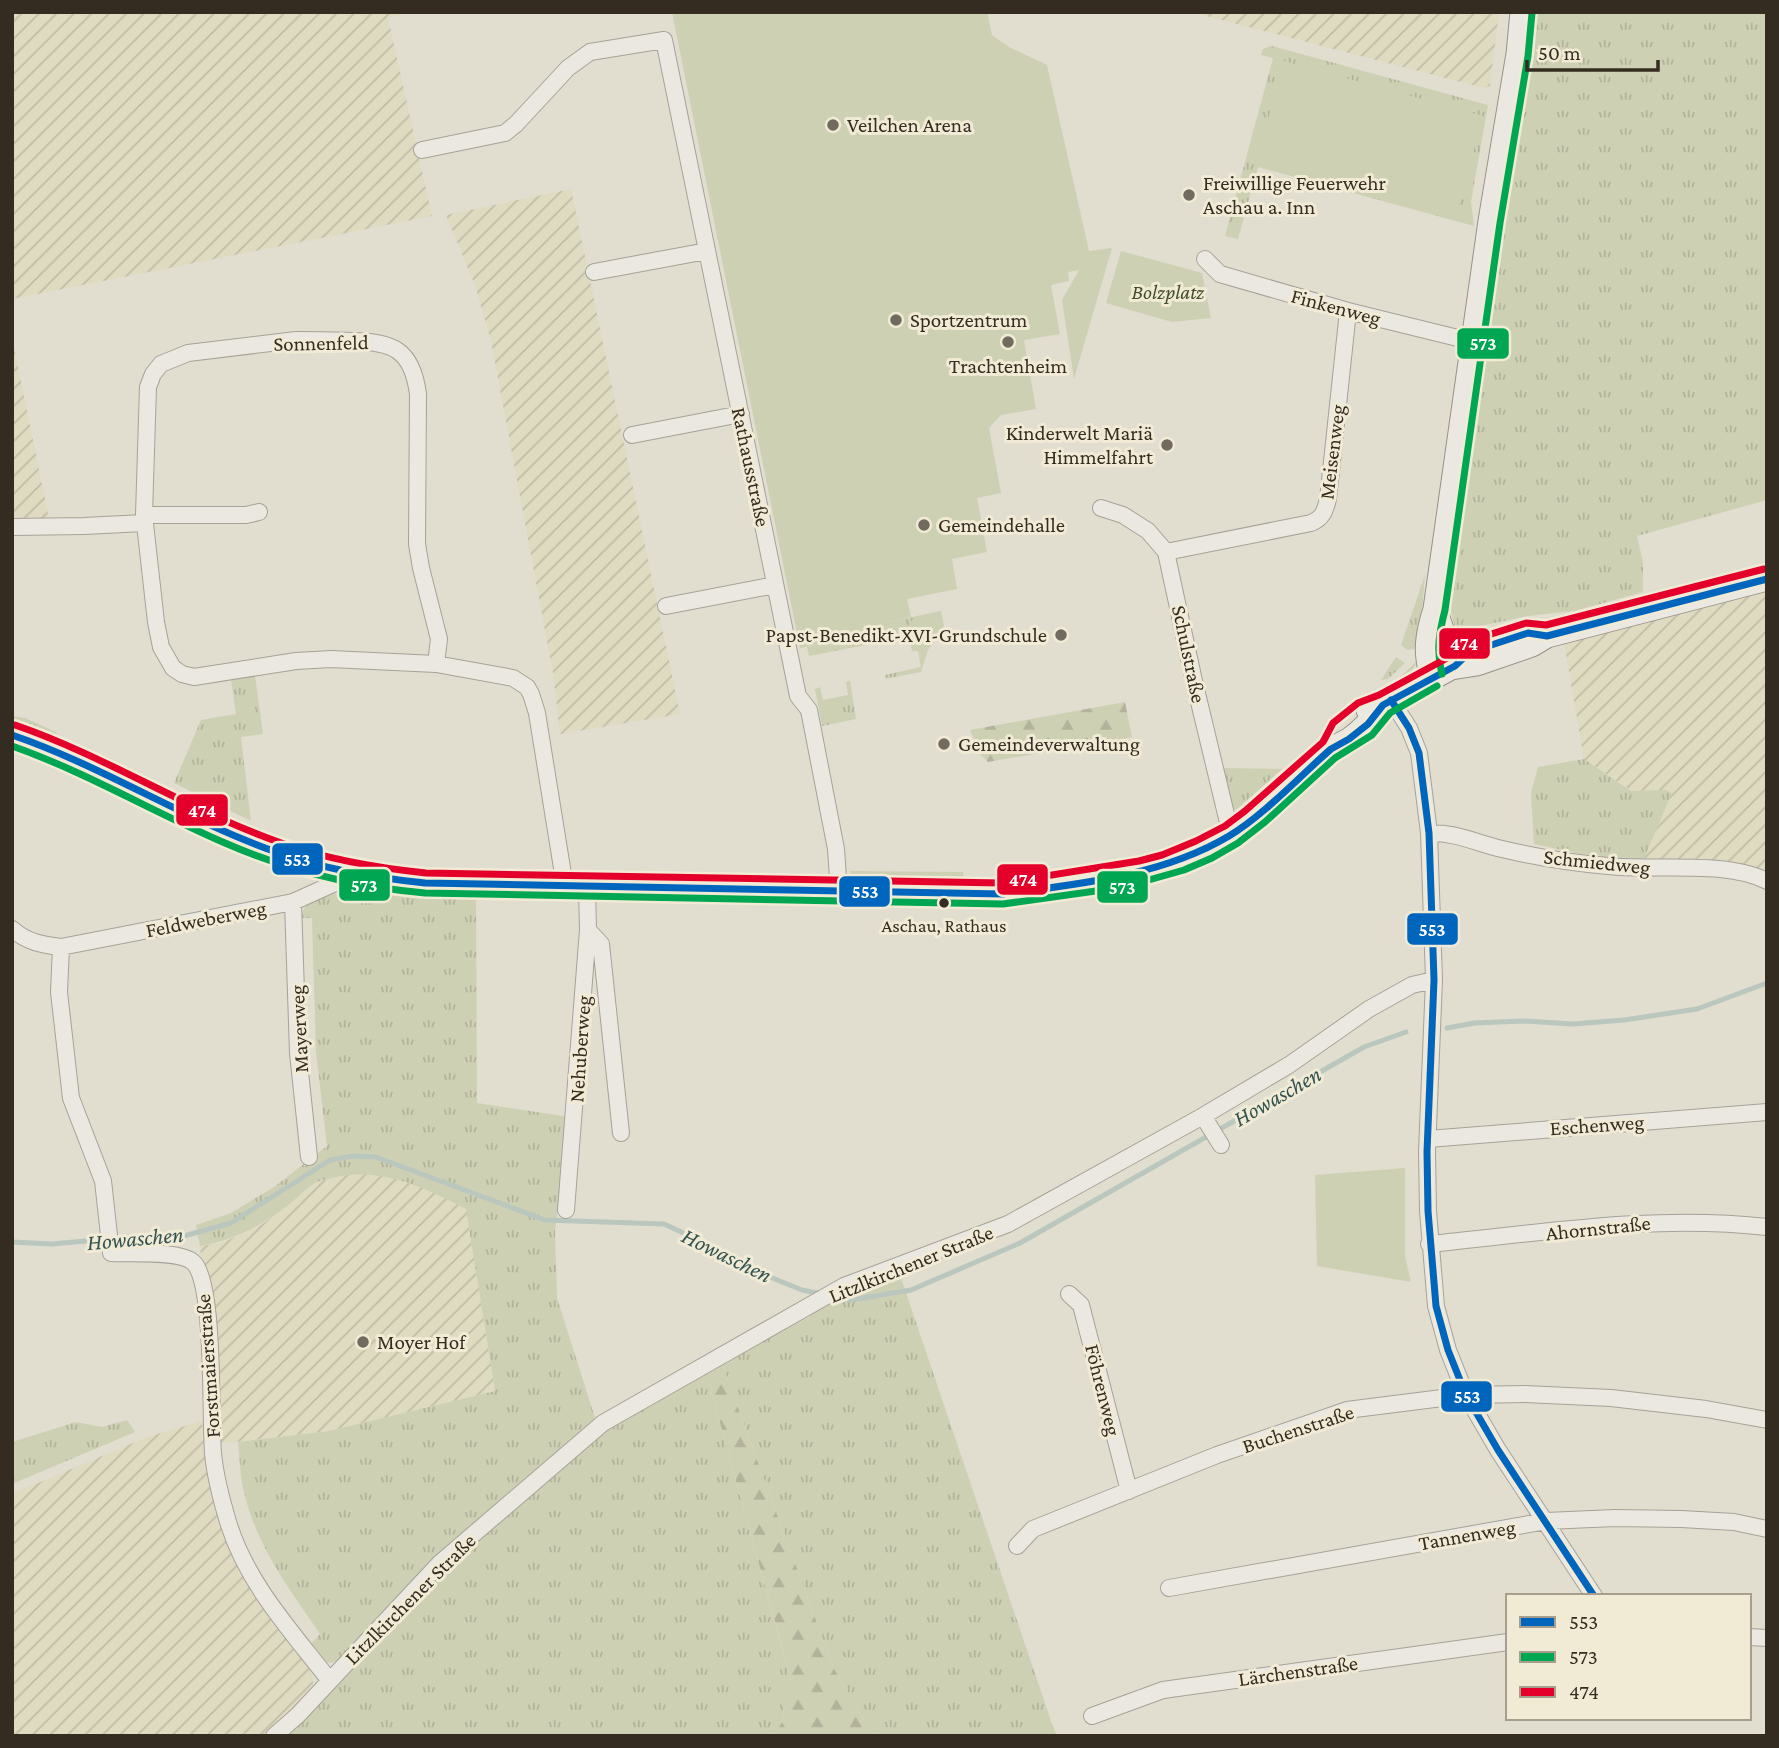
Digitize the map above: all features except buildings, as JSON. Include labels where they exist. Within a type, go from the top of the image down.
[{"type":"main road","points":[[1446,670],[1426,650],[1427,633],[1435,609],[1490,222],[1518,54],[1521,12]]},
{"type":"main road","points":[[12,735],[48,747],[115,776],[258,846],[341,872],[425,883],[1003,894],[1114,877],[1165,865],[1231,835],[1331,749],[1349,740],[1368,724],[1387,702],[1446,670],[1478,664],[1548,636],[1767,579]]},
{"type":"street","name":"Rathausstraße","points":[[422,150],[505,133],[568,68],[590,52],[664,40],[798,696],[809,710],[836,849],[839,892]]},
{"type":"street","points":[[594,272],[707,251]]},
{"type":"street","name":"Finkenweg","points":[[1205,259],[1220,274],[1348,311],[1474,341]]},
{"type":"street","name":"Meisenweg","points":[[1166,551],[1319,519],[1325,512],[1348,311]]},
{"type":"street","name":"Sonnenfeld","points":[[436,664],[439,639],[417,544],[418,394],[416,379],[406,357],[391,345],[365,341],[296,340],[188,353],[161,364],[153,373],[146,401],[144,519],[156,622],[161,647],[173,668],[182,674],[202,676],[296,660],[331,659],[436,664],[513,678],[527,687],[531,694],[540,731],[563,886]]},
{"type":"street","points":[[632,435],[741,414]]},
{"type":"street","points":[[1101,508],[1123,515],[1148,531],[1166,551]]},
{"type":"street","points":[[12,527],[246,515],[259,512]]},
{"type":"street","name":"Schulstraße","points":[[1166,551],[1231,835]]},
{"type":"street","points":[[666,606],[775,585]]},
{"type":"street","points":[[1387,702],[1409,728],[1419,753],[1429,833],[1434,980],[1428,1139],[1429,1244],[1436,1306],[1448,1350],[1466,1395],[1498,1450],[1593,1594]]},
{"type":"street","name":"Schmiedweg","points":[[1429,833],[1443,833],[1501,849],[1564,861],[1639,868],[1738,870],[1767,881]]},
{"type":"street","name":"Feldweberweg","points":[[61,947],[293,902],[335,883],[341,872]]},
{"type":"street","name":"Nehuberweg","points":[[566,1210],[588,930],[587,887]]},
{"type":"street","name":"Mayerweg","points":[[293,902],[298,1053],[309,1157]]},
{"type":"street","points":[[12,929],[23,938],[39,944],[61,947]]},
{"type":"street","points":[[588,930],[601,944],[621,1133]]},
{"type":"street","name":"Forstmaierstraße","points":[[61,947],[59,992],[71,1098],[103,1181],[111,1253],[176,1255],[189,1259],[199,1271],[203,1283],[209,1340],[214,1454],[229,1525],[247,1567],[271,1605],[330,1681]]},
{"type":"street","name":"Litzlkirchener Straße","points":[[274,1736],[330,1681],[440,1563],[603,1423],[844,1286],[1008,1224],[1206,1121],[1369,1009],[1412,985],[1434,980]]},
{"type":"street","name":"Eschenweg","points":[[1428,1139],[1767,1112]]},
{"type":"street","points":[[1206,1121],[1221,1145]]},
{"type":"street","name":"Ahornstraße","points":[[1429,1244],[1666,1221],[1712,1221],[1767,1227]]},
{"type":"street","name":"Föhrenweg","points":[[1069,1294],[1081,1305],[1129,1491]]},
{"type":"street","name":"Buchenstraße","points":[[1017,1546],[1032,1529],[1217,1455],[1347,1410],[1466,1395],[1525,1394],[1611,1398],[1706,1409],[1767,1420]]},
{"type":"street","name":"Tannenweg","points":[[1169,1588],[1546,1521],[1681,1519],[1734,1522],[1767,1529]]},
{"type":"street","name":"Lärchenstraße","points":[[1092,1716],[1163,1690],[1506,1642]]},
{"type":"shaded area","points":[[12,12],[412,12],[388,18],[432,216],[12,299]]},
{"type":"shaded area","points":[[1191,12],[1499,12],[1490,86],[1484,88]]},
{"type":"shaded area","points":[[571,189],[680,714],[560,734],[553,673],[491,341],[475,285],[446,215]]},
{"type":"shaded area","points":[[12,337],[49,519],[12,519]]},
{"type":"shaded area","points":[[1767,590],[1767,874],[1713,861],[1642,863],[1665,790],[1632,791],[1584,759],[1564,642]]},
{"type":"shaded area","points":[[349,1174],[382,1174],[428,1190],[466,1208],[495,1391],[329,1431],[218,1444],[200,1246],[220,1243],[243,1234],[264,1223],[317,1182]]},
{"type":"shaded area","points":[[202,1421],[211,1488],[224,1535],[244,1574],[312,1674],[313,1683],[309,1694],[264,1736],[12,1736],[12,1494],[147,1437]]},
{"type":"green space","name":"Sportzentrum","points":[[672,12],[987,12],[992,35],[1009,47],[1047,65],[1089,251],[1112,248],[1074,379],[1062,300],[1079,270],[1068,272],[1069,281],[1051,285],[1060,334],[1024,340],[1036,409],[1001,415],[989,428],[1001,493],[977,498],[987,552],[952,559],[957,589],[907,599],[911,617],[883,623],[885,632],[800,648]]},
{"type":"green space","points":[[1530,12],[1767,12],[1767,500],[1637,536],[1643,562],[1643,592],[1574,611],[1528,616],[1456,631],[1449,589]]},
{"type":"green space","points":[[1272,46],[1488,105],[1471,202],[1474,226],[1258,167],[1238,239],[1225,236],[1273,58],[1261,55],[1263,49]]},
{"type":"green space","points":[[1284,61],[1483,116],[1455,218],[1256,163]]},
{"type":"green space","name":"Bolzplatz","points":[[1121,251],[1202,273],[1211,318],[1172,322],[1106,303]]},
{"type":"green space","points":[[1425,575],[1419,648],[1407,650],[1401,645]]},
{"type":"green space","points":[[941,611],[944,626],[928,650],[921,672],[885,679],[885,675],[921,667],[918,651],[912,651],[909,637],[887,641],[883,623]]},
{"type":"green space","points":[[919,618],[927,621],[930,629],[927,637],[919,640],[911,637],[908,629],[911,621]]},
{"type":"green space","points":[[1497,630],[1503,633],[1477,641],[1462,637]]},
{"type":"green space","points":[[885,632],[887,641],[809,656],[807,647]]},
{"type":"green space","points":[[1396,657],[1405,663],[1388,679],[1381,680]]},
{"type":"green space","points":[[1417,661],[1399,683],[1356,710],[1354,708],[1376,691],[1396,681]]},
{"type":"green space","points":[[255,676],[263,734],[241,737],[251,821],[174,783],[201,720],[236,714],[231,679]]},
{"type":"green space","points":[[850,681],[856,719],[822,726],[815,689],[820,687],[823,700],[848,695],[846,682]]},
{"type":"green space","points":[[1125,702],[1132,737],[988,762],[981,755],[970,730]]},
{"type":"green space","points":[[12,716],[25,718],[56,732],[58,736],[56,739],[12,726]]},
{"type":"green space","points":[[1584,759],[1631,791],[1665,790],[1672,793],[1642,863],[1607,860],[1534,844],[1531,793],[1538,767]]},
{"type":"green space","points":[[1220,768],[1282,769],[1237,809],[1232,810]]},
{"type":"green space","points":[[850,871],[963,872],[964,880],[851,879]]},
{"type":"green space","points":[[355,891],[476,899],[477,1103],[570,1117],[555,1231],[557,1298],[595,1418],[440,1556],[344,1658],[328,1662],[308,1647],[320,1634],[276,1568],[258,1533],[243,1490],[238,1442],[329,1431],[495,1391],[466,1209],[450,1201],[418,1186],[385,1177],[350,1175],[332,1178],[313,1184],[277,1214],[256,1226],[224,1240],[200,1246],[196,1225],[231,1213],[274,1187],[327,1146],[316,1052],[312,918],[300,918],[307,902],[332,894]]},
{"type":"green space","points":[[1405,1168],[1405,1256],[1411,1282],[1317,1266],[1315,1175]]},
{"type":"green space","points":[[899,1272],[1057,1736],[877,1736],[869,1728],[833,1667],[722,1364],[809,1317],[856,1286]]},
{"type":"green space","points":[[722,1364],[833,1667],[869,1728],[877,1736],[774,1736],[782,1722],[790,1676],[706,1372]]},
{"type":"green space","points":[[706,1372],[790,1677],[782,1722],[774,1736],[287,1736],[338,1685],[448,1564],[606,1426]]},
{"type":"green space","points":[[127,1420],[135,1432],[12,1484],[12,1442],[76,1422],[102,1427]]},
{"type":"waterway","name":"Howaschen","points":[[1447,1028],[1475,1023],[1523,1021],[1573,1024],[1624,1020],[1697,1009],[1767,983]]},
{"type":"waterway","name":"Howaschen","points":[[835,1297],[851,1300],[911,1290],[1020,1243],[1364,1047],[1406,1032]]},
{"type":"waterway","name":"Howaschen","points":[[12,1242],[52,1244],[130,1237],[184,1236],[231,1223],[330,1160],[353,1156],[376,1157],[545,1220],[664,1224],[750,1269],[802,1290],[822,1294]]},
{"type":"transit line","name":"573","points":[[1442,674],[1439,658],[1440,634],[1500,223],[1528,56],[1532,13]]},
{"type":"transit line","name":"474","points":[[15,725],[83,753],[250,831],[301,850],[372,866],[426,873],[1002,883],[1139,861],[1162,855],[1225,826],[1323,742],[1333,723],[1358,703],[1379,695],[1449,657],[1466,642],[1526,623],[1546,625],[1764,569]]},
{"type":"transit line","name":"553","points":[[12,735],[80,762],[245,840],[315,864],[370,876],[425,883],[1003,894],[1119,876],[1176,861],[1203,850],[1255,818],[1331,749],[1368,724],[1383,705],[1455,666],[1470,652],[1528,633],[1547,636],[1767,579]]},
{"type":"transit line","name":"573","points":[[12,746],[66,768],[249,853],[298,870],[373,887],[425,893],[1003,904],[1124,887],[1184,870],[1212,858],[1238,843],[1265,822],[1335,758],[1372,735],[1390,713],[1437,686]]},
{"type":"transit line","name":"553","points":[[1391,700],[1409,728],[1419,753],[1429,833],[1434,980],[1427,1152],[1428,1211],[1436,1306],[1448,1350],[1466,1395],[1498,1450],[1593,1594]]},
{"type":"place","name":"Veilchen Arena","points":[[833,125]]},
{"type":"place","name":"Freiwillige Feuerwehr Aschau a. Inn","points":[[1189,195]]},
{"type":"place","name":"Sportzentrum","points":[[896,320]]},
{"type":"place","name":"Trachtenheim","points":[[1008,342]]},
{"type":"place","name":"Kinderwelt Mariä Himmelfahrt","points":[[1167,445]]},
{"type":"place","name":"Gemeindehalle","points":[[924,525]]},
{"type":"place","name":"Papst-Benedikt-XVI-Grundschule","points":[[1061,635]]},
{"type":"place","name":"Gemeindeverwaltung","points":[[944,744]]},
{"type":"place","name":"Aschau, Rathaus","points":[[944,903]]},
{"type":"place","name":"Moyer Hof","points":[[363,1342]]}]
